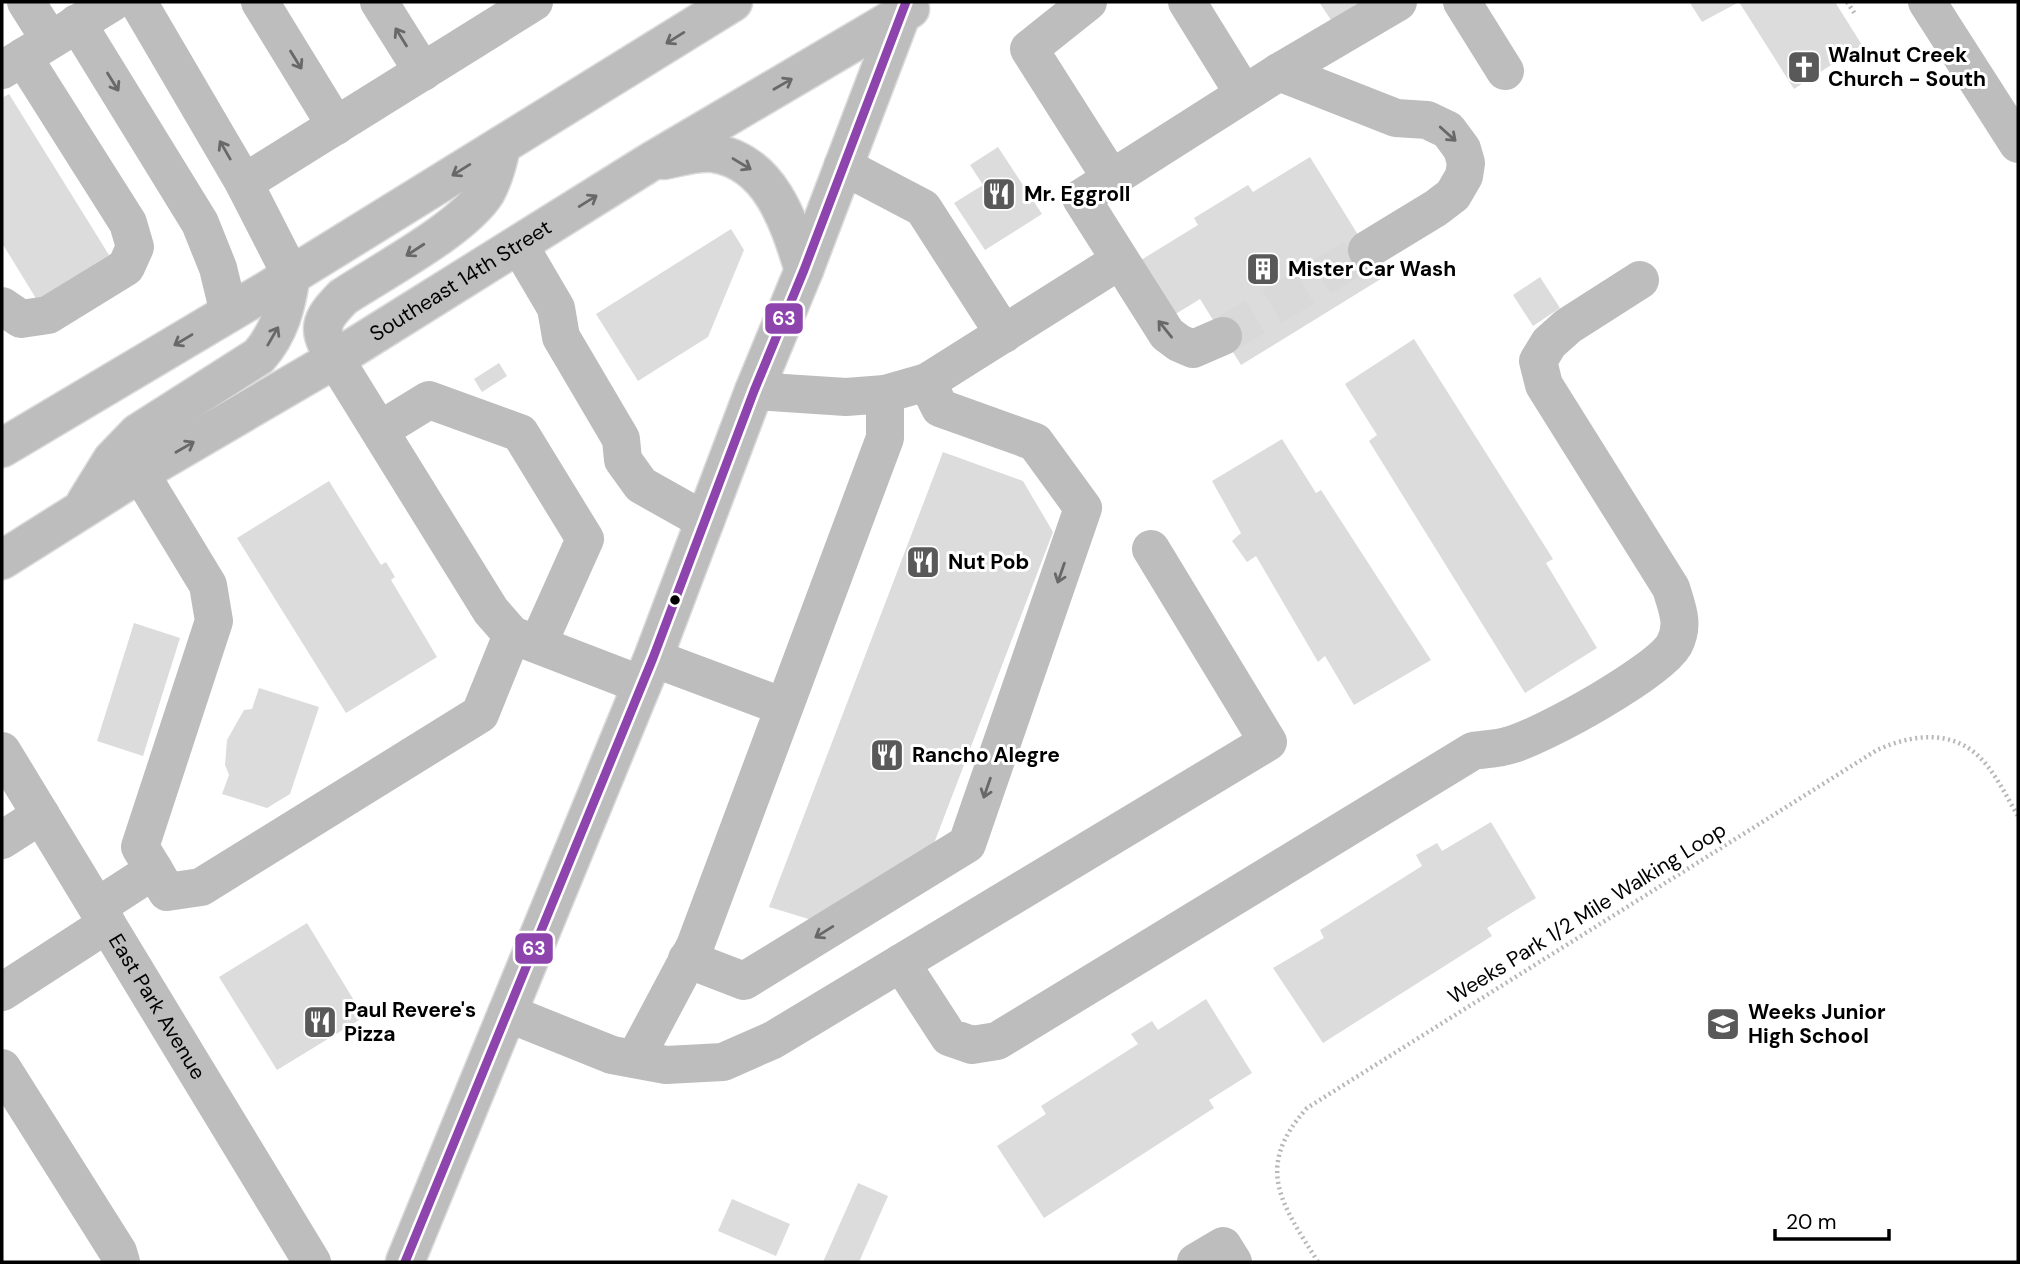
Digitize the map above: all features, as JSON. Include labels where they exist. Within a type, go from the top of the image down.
[{"type":"main road","points":[[2,306],[21,319],[48,315],[126,267],[135,247],[128,223],[38,48],[26,2]]},
{"type":"main road","points":[[38,48],[113,2]]},
{"type":"main road","points":[[81,510],[112,460],[138,433],[236,372],[266,348],[280,323],[291,275],[244,183],[138,2]]},
{"type":"main road","points":[[260,2],[337,126]]},
{"type":"main road","points":[[379,2],[423,72]]},
{"type":"main road","points":[[244,183],[534,2]]},
{"type":"main road","points":[[2,448],[229,313],[733,2]]},
{"type":"main road","points":[[1088,2],[1029,49],[1111,178]]},
{"type":"main road","points":[[1187,2],[1244,94]]},
{"type":"main road","points":[[1223,336],[1193,349],[1178,343],[1167,334],[1081,198],[1244,94],[1286,76],[1398,2]]},
{"type":"main road","points":[[1462,2],[1505,71]]},
{"type":"main road","points":[[1927,2],[2018,144]]},
{"type":"main road","points":[[405,1262],[647,672],[754,391],[909,6]]},
{"type":"main road","name":"Southeast 14th Street","points":[[2,560],[909,6]]},
{"type":"main road","points":[[38,48],[200,223],[218,268],[229,313]]},
{"type":"main road","points":[[1286,76],[1395,118],[1427,120],[1448,130],[1462,149],[1466,163],[1464,176],[1453,195],[1367,250]]},
{"type":"main road","points":[[501,146],[498,166],[485,193],[459,222],[343,297],[327,313],[322,323],[326,342],[491,611],[525,640],[783,707]]},
{"type":"main road","points":[[652,162],[710,152],[734,159],[756,173],[787,218],[804,270]]},
{"type":"main road","points":[[844,166],[923,208],[1004,334]]},
{"type":"main road","points":[[519,245],[556,308],[561,338],[621,439],[624,460],[641,485],[705,521]]},
{"type":"main road","points":[[754,391],[846,397],[885,394],[927,382],[1119,261]]},
{"type":"main road","points":[[901,963],[949,1037],[972,1045],[997,1041],[1472,751],[1510,746],[1551,729],[1657,664],[1674,644],[1681,620],[1671,588],[1544,385],[1538,361],[1549,343],[1568,326],[1640,280]]},
{"type":"main road","points":[[687,959],[744,981],[967,844],[1083,508],[1035,442],[940,408],[927,382]]},
{"type":"main road","points":[[635,1059],[695,946],[885,438],[885,394]]},
{"type":"main road","points":[[140,474],[208,585],[214,621],[140,847],[167,892],[201,887],[480,713],[585,540],[520,433],[429,400],[380,430]]},
{"type":"main road","points":[[507,1013],[612,1055],[666,1065],[723,1062],[773,1041],[1268,742],[1151,549]]},
{"type":"main road","name":"East Park Avenue","points":[[2,751],[312,1262]]},
{"type":"main road","points":[[2,840],[41,815]]},
{"type":"main road","points":[[2,992],[102,916],[154,870]]},
{"type":"main road","points":[[2,1068],[118,1252],[121,1262]]},
{"type":"main road","points":[[1196,1262],[1223,1246],[1233,1262]]},
{"type":"path","points":[[1847,2],[1855,14]]},
{"type":"path","name":"Weeks Park 1/2 Mile Walking Loop","points":[[1318,1262],[1290,1217],[1281,1198],[1277,1180],[1279,1155],[1290,1127],[1307,1108],[1877,750],[1899,740],[1924,736],[1952,741],[1974,753],[1991,772],[2018,816]]},
{"type":"building","points":[[1319,2],[1367,2],[1333,23]]},
{"type":"building","points":[[1739,2],[1702,22],[1690,3]]},
{"type":"building","name":"Walnut Creek Church - South","points":[[1739,2],[1835,2],[1862,45],[1794,89]]},
{"type":"building","points":[[9,94],[109,255],[37,300],[2,243],[2,98]]},
{"type":"building","name":"Mr. Eggroll","points":[[998,147],[1042,214],[985,250],[954,203],[983,185],[970,165]]},
{"type":"building","name":"Mister Car Wash","points":[[1310,157],[1384,277],[1241,365],[1200,299],[1174,315],[1141,260],[1198,225],[1194,218],[1248,185],[1253,192]]},
{"type":"building","points":[[731,229],[744,250],[708,337],[638,381],[596,314]]},
{"type":"building","points":[[1540,277],[1560,308],[1533,326],[1513,295]]},
{"type":"building","points":[[1414,339],[1553,559],[1546,563],[1597,648],[1525,693],[1369,441],[1377,435],[1345,384]]},
{"type":"building","points":[[499,363],[507,376],[482,392],[474,379]]},
{"type":"building","points":[[1282,439],[1316,493],[1321,490],[1431,660],[1354,705],[1325,656],[1318,662],[1256,556],[1247,562],[1232,541],[1241,533],[1212,481]]},
{"type":"building","points":[[943,452],[1023,481],[1053,532],[933,846],[812,920],[769,907]]},
{"type":"building","points":[[329,481],[381,565],[386,562],[395,577],[391,580],[437,657],[346,713],[237,538]]},
{"type":"building","points":[[134,623],[180,638],[143,756],[97,741]]},
{"type":"building","points":[[259,688],[319,707],[290,794],[267,808],[222,794],[229,775],[225,765],[227,740],[244,710],[252,709]]},
{"type":"building","points":[[1491,822],[1536,898],[1487,928],[1492,936],[1323,1043],[1273,968],[1324,938],[1320,930],[1422,866],[1416,855],[1437,843],[1442,851]]},
{"type":"building","points":[[307,923],[364,1017],[277,1070],[219,977]]},
{"type":"building","points":[[1206,999],[1252,1073],[1209,1100],[1214,1108],[1044,1218],[997,1146],[1046,1114],[1041,1106],[1138,1044],[1131,1034],[1152,1021],[1158,1030]]},
{"type":"building","points":[[858,1183],[888,1196],[859,1262],[823,1262]]},
{"type":"building","points":[[732,1199],[790,1224],[776,1256],[718,1231]]},
{"type":"tunnel","points":[[1223,336],[1367,250]]},
{"type":"transit line","name":"63","points":[[405,1262],[653,658],[906,2]]},
{"type":"place","name":"Walnut Creek Church - South","points":[[1804,67]]},
{"type":"place","name":"Mr. Eggroll","points":[[999,194]]},
{"type":"place","name":"Mister Car Wash","points":[[1263,269]]},
{"type":"place","name":"Nut Pob","points":[[923,562]]},
{"type":"place","name":"Rancho Alegre","points":[[887,755]]},
{"type":"place","name":"Paul Revere's Pizza","points":[[320,1022]]},
{"type":"place","name":"Weeks Junior High School","points":[[1723,1024]]}]
